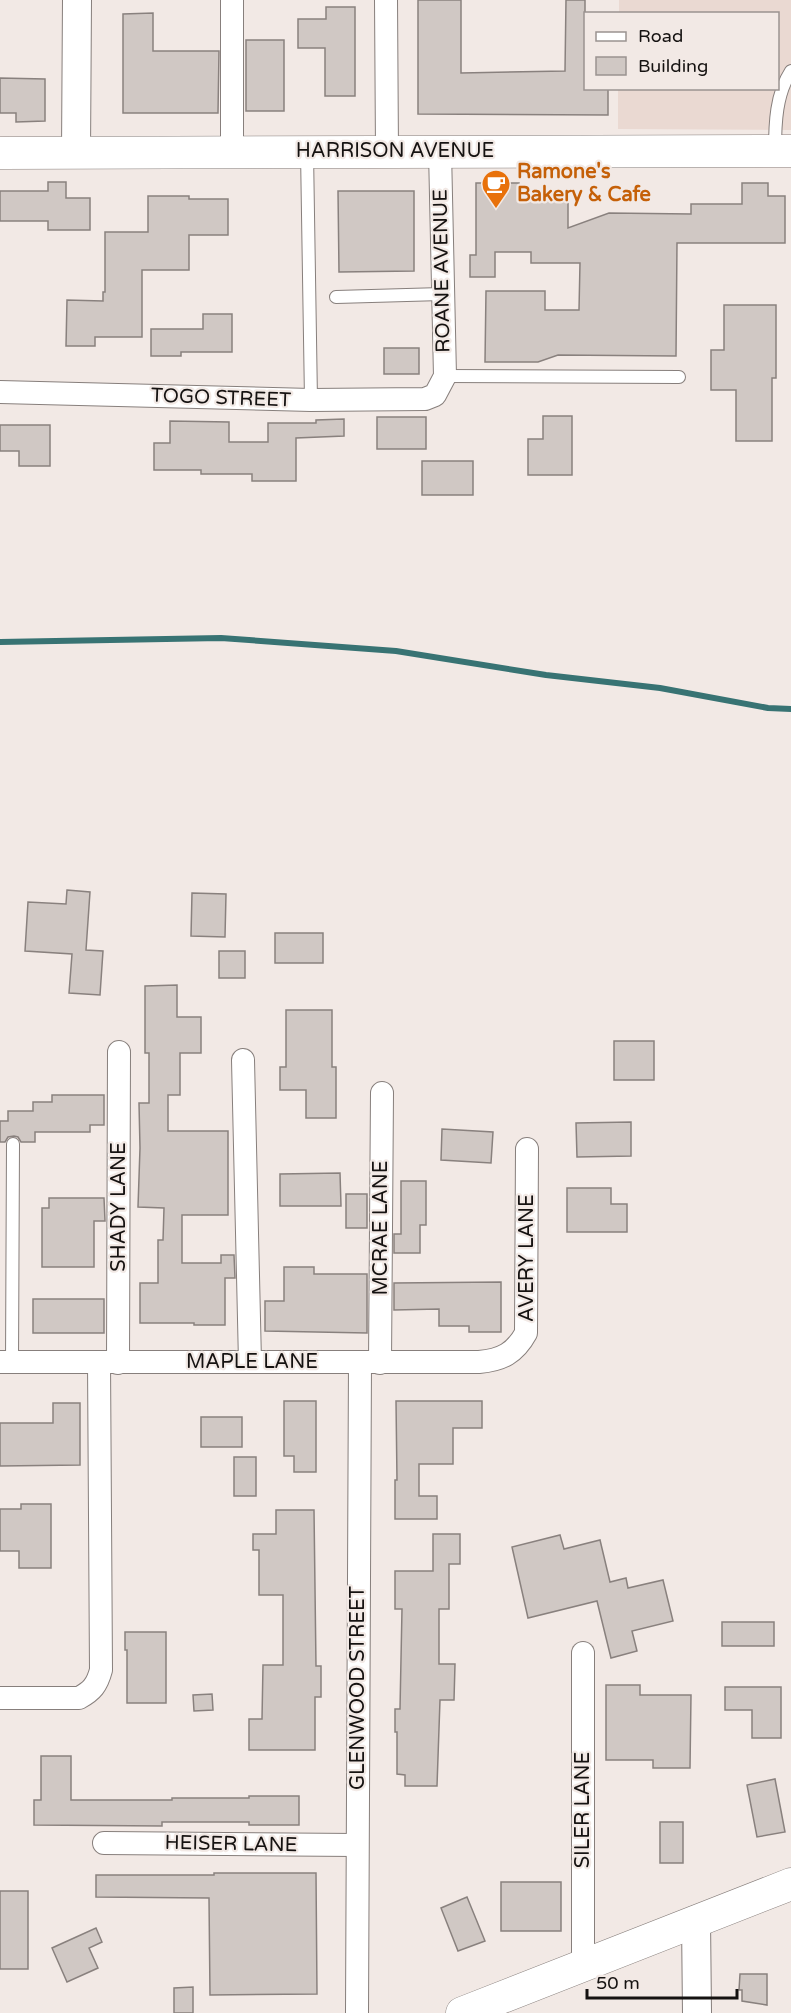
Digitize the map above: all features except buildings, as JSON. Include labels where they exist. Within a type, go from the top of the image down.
[{"type":"main road","name":"HARRISON AVENUE","points":[[0,153],[783,150]]},
{"type":"main road","points":[[462,2013],[791,1884]]},
{"type":"street","points":[[76,152],[77,0]]},
{"type":"street","points":[[232,0],[232,152]]},
{"type":"street","points":[[386,0],[387,151]]},
{"type":"street","name":"ROANE AVENUE","points":[[440,151],[442,383]]},
{"type":"street","name":"TOGO STREET","points":[[0,392],[311,400],[425,399],[435,395],[442,383]]},
{"type":"street","name":"SHADY LANE","points":[[0,1698],[79,1698],[90,1692],[98,1683],[101,1671],[119,1052]]},
{"type":"street","points":[[243,1060],[250,1362]]},
{"type":"street","name":"MCRAE LANE","points":[[370,1362],[382,1093]]},
{"type":"street","name":"AVERY LANE","points":[[504,1357],[516,1348],[526,1333],[527,1149]]},
{"type":"street","name":"MAPLE LANE","points":[[6,1362],[480,1362],[504,1357]]},
{"type":"street","name":"GLENWOOD STREET","points":[[357,2013],[357,1845],[370,1362]]},
{"type":"street","name":"SILER LANE","points":[[583,1653],[583,1966]]},
{"type":"street","name":"HEISER LANE","points":[[104,1843],[357,1845]]},
{"type":"street","points":[[696,1920],[697,2013]]},
{"type":"lane","points":[[783,150],[775,119],[779,100],[791,71]]},
{"type":"lane","points":[[307,151],[311,400]]},
{"type":"lane","points":[[336,297],[442,294]]},
{"type":"lane","points":[[442,383],[679,377]]},
{"type":"lane","points":[[6,1362],[13,1144]]},
{"type":"shaded area","points":[[619,0],[791,0],[791,130],[618,129],[618,90],[779,90],[779,12],[619,12]]},
{"type":"waterway","points":[[0,642],[221,638],[396,651],[546,675],[660,688],[768,708],[791,709]]},
{"type":"place","name":"Ramone's Bakery & Cafe","points":[[496,210]]}]
